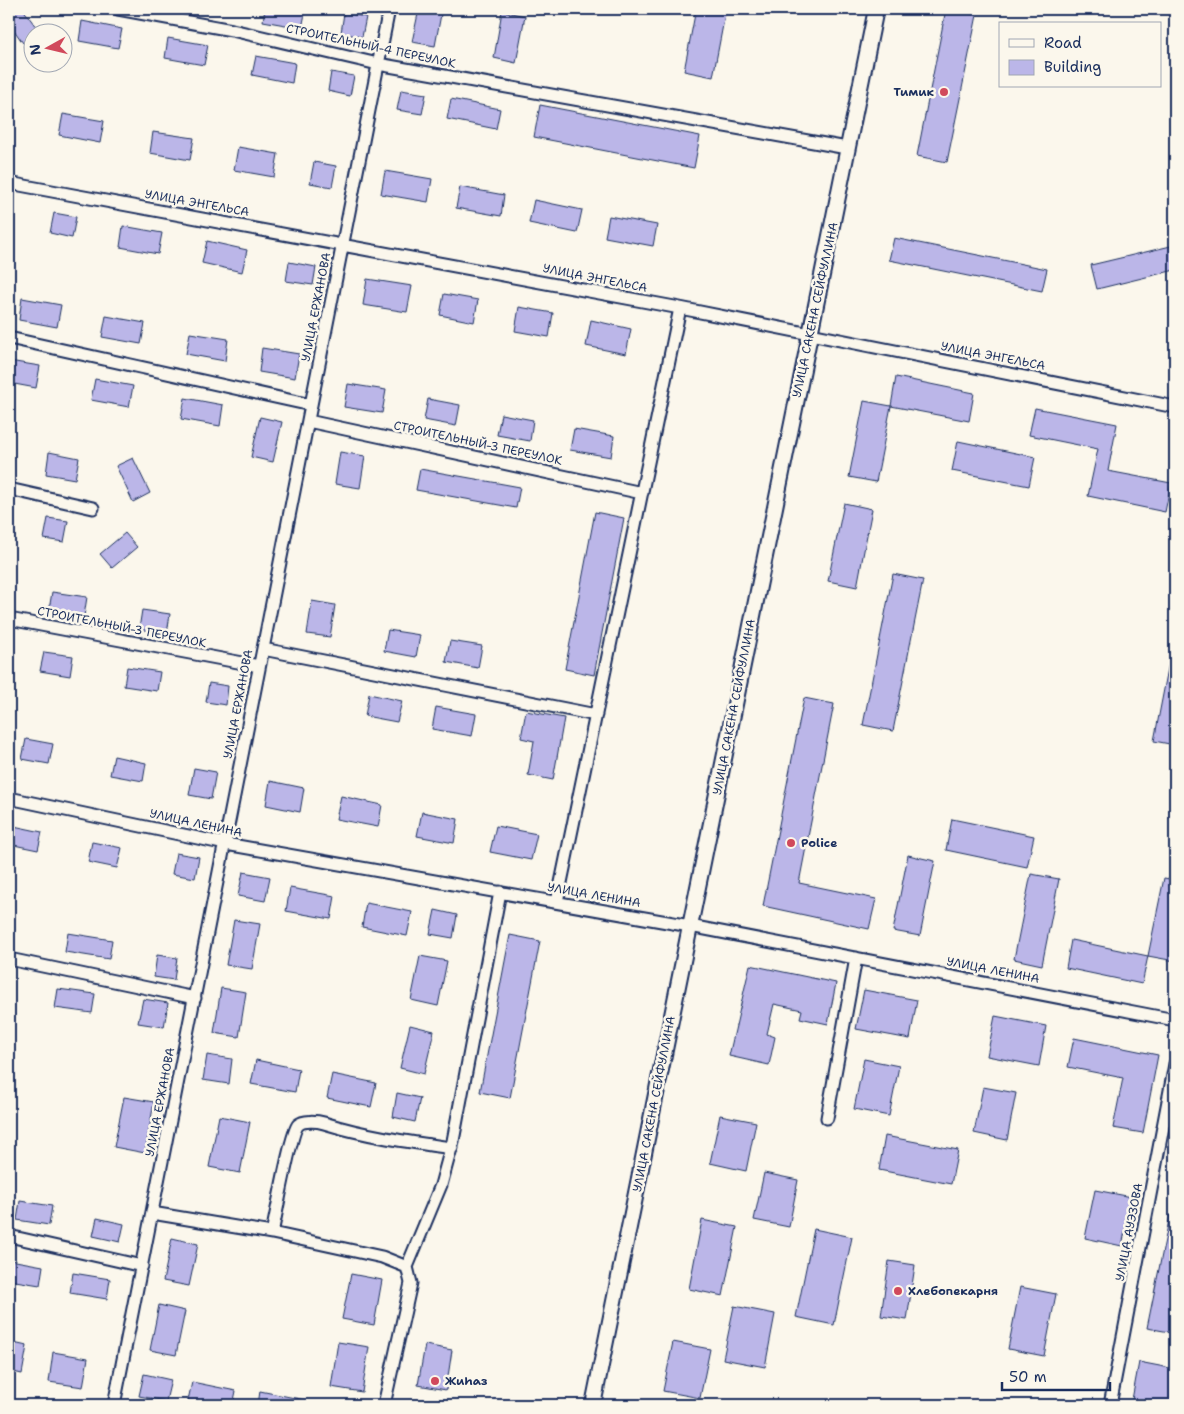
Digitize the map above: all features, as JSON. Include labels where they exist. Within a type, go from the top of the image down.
[{"type":"street","name":"СТРОИТЕЛЬНЫЙ-4 ПЕРЕУЛОК","points":[[118,9],[232,30],[378,64],[847,148]]},
{"type":"street","name":"УЛИЦА ЕРЖАНОВА","points":[[114,1405],[389,9]]},
{"type":"street","name":"УЛИЦА САКЕНА СЕЙФУЛЛИНА","points":[[592,1405],[876,9]]},
{"type":"street","name":"УЛИЦА ЭНГЕЛЬСА","points":[[9,183],[342,243],[810,333],[1175,407]]},
{"type":"street","points":[[557,902],[680,308]]},
{"type":"street","points":[[9,338],[311,405]]},
{"type":"street","name":"СТРОИТЕЛЬНЫЙ-3 ПЕРЕУЛОК","points":[[308,421],[642,493]]},
{"type":"street","points":[[9,489],[93,508]]},
{"type":"street","name":"СТРОИТЕЛЬНЫЙ-3 ПЕРЕУЛОК","points":[[9,620],[259,666]]},
{"type":"street","points":[[262,649],[596,715]]},
{"type":"street","name":"УЛИЦА ЛЕНИНА","points":[[9,798],[226,844],[690,926],[1175,1020]]},
{"type":"street","points":[[384,1405],[411,1283],[407,1267],[441,1185],[452,1148],[500,892]]},
{"type":"street","points":[[827,1118],[856,958]]},
{"type":"street","points":[[9,959],[195,998]]},
{"type":"street","name":"УЛИЦА АУЭЗОВА","points":[[1110,1405],[1175,1064]]},
{"type":"street","points":[[272,1233],[290,1145],[296,1126],[302,1122],[319,1122],[362,1135],[452,1148]]},
{"type":"street","points":[[152,1213],[272,1233],[382,1257],[407,1267]]},
{"type":"street","points":[[9,1236],[142,1266]]},
{"type":"building","points":[[9,9],[23,9],[32,22],[22,22],[22,42],[9,23]]},
{"type":"building","points":[[265,9],[306,9],[302,28],[263,21]]},
{"type":"building","points":[[419,9],[442,9],[435,46],[412,42]]},
{"type":"building","points":[[696,9],[726,9],[713,77],[684,71]]},
{"type":"building","points":[[946,9],[977,15],[947,162],[917,156]]},
{"type":"building","points":[[502,11],[525,16],[516,63],[494,58]]},
{"type":"building","points":[[344,13],[366,17],[362,37],[341,33]]},
{"type":"building","points":[[82,21],[122,29],[118,48],[79,41]]},
{"type":"building","points":[[168,38],[208,45],[204,65],[165,58]]},
{"type":"building","points":[[256,56],[295,63],[292,83],[252,75]]},
{"type":"building","points":[[331,72],[354,76],[350,96],[328,91]]},
{"type":"building","points":[[401,90],[426,94],[422,114],[397,110]]},
{"type":"building","points":[[451,99],[500,109],[496,129],[447,119]]},
{"type":"building","points":[[540,105],[700,136],[694,168],[534,137]]},
{"type":"building","points":[[63,114],[104,121],[100,143],[59,135]]},
{"type":"building","points":[[153,132],[194,138],[190,160],[150,153]]},
{"type":"building","points":[[238,147],[278,154],[274,177],[234,170]]},
{"type":"building","points":[[314,162],[336,166],[332,187],[310,183]]},
{"type":"building","points":[[385,171],[432,179],[428,202],[381,194]]},
{"type":"building","points":[[460,187],[504,195],[501,216],[456,208]]},
{"type":"building","points":[[534,200],[582,210],[577,233],[529,223]]},
{"type":"building","points":[[54,213],[76,217],[72,238],[50,233]]},
{"type":"building","points":[[609,216],[657,225],[653,246],[605,237]]},
{"type":"building","points":[[123,226],[162,233],[158,254],[120,247]]},
{"type":"building","points":[[894,238],[1047,269],[1042,291],[889,260]]},
{"type":"building","points":[[207,241],[247,250],[242,272],[202,263]]},
{"type":"building","points":[[1175,245],[1175,270],[1097,289],[1091,265]]},
{"type":"building","points":[[289,262],[316,267],[313,285],[286,281]]},
{"type":"building","points":[[367,279],[412,286],[407,312],[363,305]]},
{"type":"building","points":[[444,294],[478,300],[474,322],[440,315]]},
{"type":"building","points":[[22,298],[61,305],[57,327],[19,320]]},
{"type":"building","points":[[519,307],[553,313],[549,337],[515,331]]},
{"type":"building","points":[[106,316],[145,323],[141,344],[102,337]]},
{"type":"building","points":[[591,320],[631,329],[626,354],[586,346]]},
{"type":"building","points":[[190,333],[228,339],[225,361],[186,354]]},
{"type":"building","points":[[262,348],[299,354],[295,378],[259,372]]},
{"type":"building","points":[[9,361],[40,366],[36,388],[9,383]]},
{"type":"building","points":[[896,377],[974,393],[969,421],[891,406]]},
{"type":"building","points":[[95,379],[133,386],[129,407],[91,400]]},
{"type":"building","points":[[348,384],[386,390],[382,413],[344,407]]},
{"type":"building","points":[[185,398],[223,405],[220,426],[181,419]]},
{"type":"building","points":[[428,399],[460,405],[456,426],[424,420]]},
{"type":"building","points":[[864,401],[891,406],[876,482],[849,477]]},
{"type":"building","points":[[1035,408],[1117,424],[1108,471],[1171,483],[1165,512],[1088,496],[1098,449],[1029,435]]},
{"type":"building","points":[[501,414],[533,420],[530,441],[497,435]]},
{"type":"building","points":[[260,417],[282,422],[273,462],[251,457]]},
{"type":"building","points":[[574,429],[614,436],[611,457],[570,450]]},
{"type":"building","points":[[958,441],[1035,457],[1029,486],[952,471]]},
{"type":"building","points":[[49,452],[79,458],[75,479],[46,474]]},
{"type":"building","points":[[340,452],[365,456],[360,488],[335,484]]},
{"type":"building","points":[[133,458],[150,493],[133,502],[116,466]]},
{"type":"building","points":[[420,469],[520,487],[516,508],[416,490]]},
{"type":"building","points":[[844,503],[872,509],[857,587],[828,581]]},
{"type":"building","points":[[595,512],[624,518],[594,675],[565,669]]},
{"type":"building","points":[[48,518],[68,521],[64,542],[44,539]]},
{"type":"building","points":[[125,533],[137,547],[112,568],[100,554]]},
{"type":"building","points":[[893,574],[923,580],[893,731],[863,725]]},
{"type":"building","points":[[52,592],[87,597],[84,616],[49,610]]},
{"type":"building","points":[[312,601],[335,605],[330,637],[307,634]]},
{"type":"building","points":[[142,610],[170,614],[167,634],[139,629]]},
{"type":"building","points":[[388,630],[420,635],[416,657],[384,651]]},
{"type":"building","points":[[450,641],[482,646],[478,668],[446,662]]},
{"type":"building","points":[[44,652],[73,656],[70,676],[40,671]]},
{"type":"building","points":[[1170,658],[1175,658],[1175,745],[1154,741]]},
{"type":"building","points":[[127,667],[160,672],[157,691],[124,686]]},
{"type":"building","points":[[209,683],[228,686],[226,705],[206,702]]},
{"type":"building","points":[[369,694],[402,701],[397,722],[365,716]]},
{"type":"building","points":[[804,698],[834,704],[799,883],[876,899],[869,929],[763,906]]},
{"type":"building","points":[[436,707],[476,714],[472,736],[432,729]]},
{"type":"building","points":[[526,711],[564,718],[553,780],[528,775],[534,741],[521,738]]},
{"type":"building","points":[[26,739],[53,744],[49,764],[22,759]]},
{"type":"building","points":[[114,756],[146,763],[143,781],[110,775]]},
{"type":"building","points":[[194,768],[216,772],[211,799],[189,795]]},
{"type":"building","points":[[270,781],[304,788],[300,812],[266,805]]},
{"type":"building","points":[[341,796],[382,805],[378,827],[336,819]]},
{"type":"building","points":[[422,812],[458,819],[454,843],[417,836]]},
{"type":"building","points":[[952,819],[1034,836],[1027,867],[946,850]]},
{"type":"building","points":[[9,825],[42,832],[38,850],[9,844]]},
{"type":"building","points":[[496,826],[537,834],[531,860],[490,852]]},
{"type":"building","points":[[92,842],[122,848],[117,868],[88,862]]},
{"type":"building","points":[[176,853],[199,857],[195,878],[172,874]]},
{"type":"building","points":[[908,855],[935,861],[920,936],[893,931]]},
{"type":"building","points":[[243,872],[270,877],[265,901],[238,896]]},
{"type":"building","points":[[1031,874],[1059,879],[1042,965],[1014,959]]},
{"type":"building","points":[[1164,878],[1175,880],[1175,961],[1148,956]]},
{"type":"building","points":[[290,888],[335,896],[331,919],[286,911]]},
{"type":"building","points":[[366,903],[412,912],[407,936],[362,927]]},
{"type":"building","points":[[435,910],[457,915],[453,938],[430,934]]},
{"type":"building","points":[[234,920],[260,924],[252,969],[226,965]]},
{"type":"building","points":[[68,933],[112,940],[109,959],[65,952]]},
{"type":"building","points":[[510,935],[540,941],[510,1098],[480,1092]]},
{"type":"building","points":[[1071,940],[1148,956],[1142,984],[1066,968]]},
{"type":"building","points":[[157,955],[177,958],[174,980],[154,977]]},
{"type":"building","points":[[420,956],[447,961],[438,1006],[411,1000]]},
{"type":"building","points":[[750,965],[836,983],[828,1024],[800,1018],[802,1010],[774,1004],[767,1034],[775,1037],[769,1065],[729,1056]]},
{"type":"building","points":[[221,988],[246,992],[239,1037],[214,1033]]},
{"type":"building","points":[[58,989],[95,994],[92,1013],[55,1008]]},
{"type":"building","points":[[864,990],[917,1000],[910,1039],[856,1029]]},
{"type":"building","points":[[143,999],[168,1003],[164,1027],[138,1023]]},
{"type":"building","points":[[995,1016],[1046,1026],[1039,1066],[987,1056]]},
{"type":"building","points":[[410,1025],[434,1031],[424,1074],[400,1068]]},
{"type":"building","points":[[1074,1038],[1158,1055],[1143,1133],[1113,1128],[1123,1078],[1068,1067]]},
{"type":"building","points":[[207,1055],[232,1059],[229,1084],[203,1080]]},
{"type":"building","points":[[864,1059],[899,1066],[889,1116],[854,1109]]},
{"type":"building","points":[[256,1060],[299,1069],[295,1092],[251,1084]]},
{"type":"building","points":[[332,1074],[376,1083],[371,1107],[327,1098]]},
{"type":"building","points":[[983,1087],[1016,1093],[1007,1140],[974,1133]]},
{"type":"building","points":[[397,1093],[420,1098],[415,1122],[393,1117]]},
{"type":"building","points":[[124,1097],[154,1102],[145,1153],[114,1147]]},
{"type":"building","points":[[720,1115],[756,1122],[746,1171],[710,1163]]},
{"type":"building","points":[[219,1116],[250,1122],[240,1173],[209,1167]]},
{"type":"building","points":[[885,1136],[958,1150],[951,1184],[879,1170]]},
{"type":"building","points":[[764,1173],[798,1180],[789,1227],[754,1220]]},
{"type":"building","points":[[1095,1190],[1132,1197],[1122,1246],[1085,1238]]},
{"type":"building","points":[[20,1201],[52,1206],[49,1225],[17,1220]]},
{"type":"building","points":[[1170,1215],[1175,1215],[1175,1333],[1147,1328]]},
{"type":"building","points":[[97,1218],[124,1224],[120,1242],[93,1236]]},
{"type":"building","points":[[702,1220],[737,1227],[723,1296],[689,1289]]},
{"type":"building","points":[[814,1229],[852,1237],[834,1325],[796,1317]]},
{"type":"building","points":[[172,1238],[198,1244],[189,1286],[163,1281]]},
{"type":"building","points":[[10,1260],[43,1266],[40,1285],[9,1280]]},
{"type":"building","name":"Хлебопекарня","points":[[889,1261],[915,1265],[907,1320],[881,1316]]},
{"type":"building","points":[[73,1273],[110,1279],[107,1299],[70,1293]]},
{"type":"building","points":[[351,1274],[382,1280],[374,1325],[342,1319]]},
{"type":"building","points":[[1020,1287],[1056,1294],[1044,1356],[1008,1349]]},
{"type":"building","points":[[159,1305],[185,1311],[176,1355],[150,1350]]},
{"type":"building","points":[[734,1306],[775,1314],[765,1367],[723,1359]]},
{"type":"building","points":[[9,1342],[27,1346],[22,1374],[9,1371]]},
{"type":"building","points":[[338,1342],[369,1347],[362,1392],[331,1387]]},
{"type":"building","points":[[673,1342],[710,1349],[700,1398],[663,1391]]},
{"type":"building","points":[[425,1345],[452,1350],[446,1390],[418,1385]]},
{"type":"building","points":[[53,1352],[88,1358],[83,1387],[49,1382]]},
{"type":"building","points":[[1139,1362],[1175,1369],[1170,1405],[1131,1405]]},
{"type":"building","points":[[144,1374],[171,1380],[166,1401],[139,1396]]},
{"type":"building","points":[[192,1382],[236,1391],[233,1405],[187,1405]]},
{"type":"building","points":[[260,1391],[305,1400],[304,1405],[258,1405]]},
{"type":"place","name":"Тимик","points":[[944,92]]},
{"type":"place","name":"Police","points":[[791,843]]},
{"type":"place","name":"Хлебопекарня","points":[[898,1291]]},
{"type":"place","name":"ЖиҺаз","points":[[435,1381]]}]
